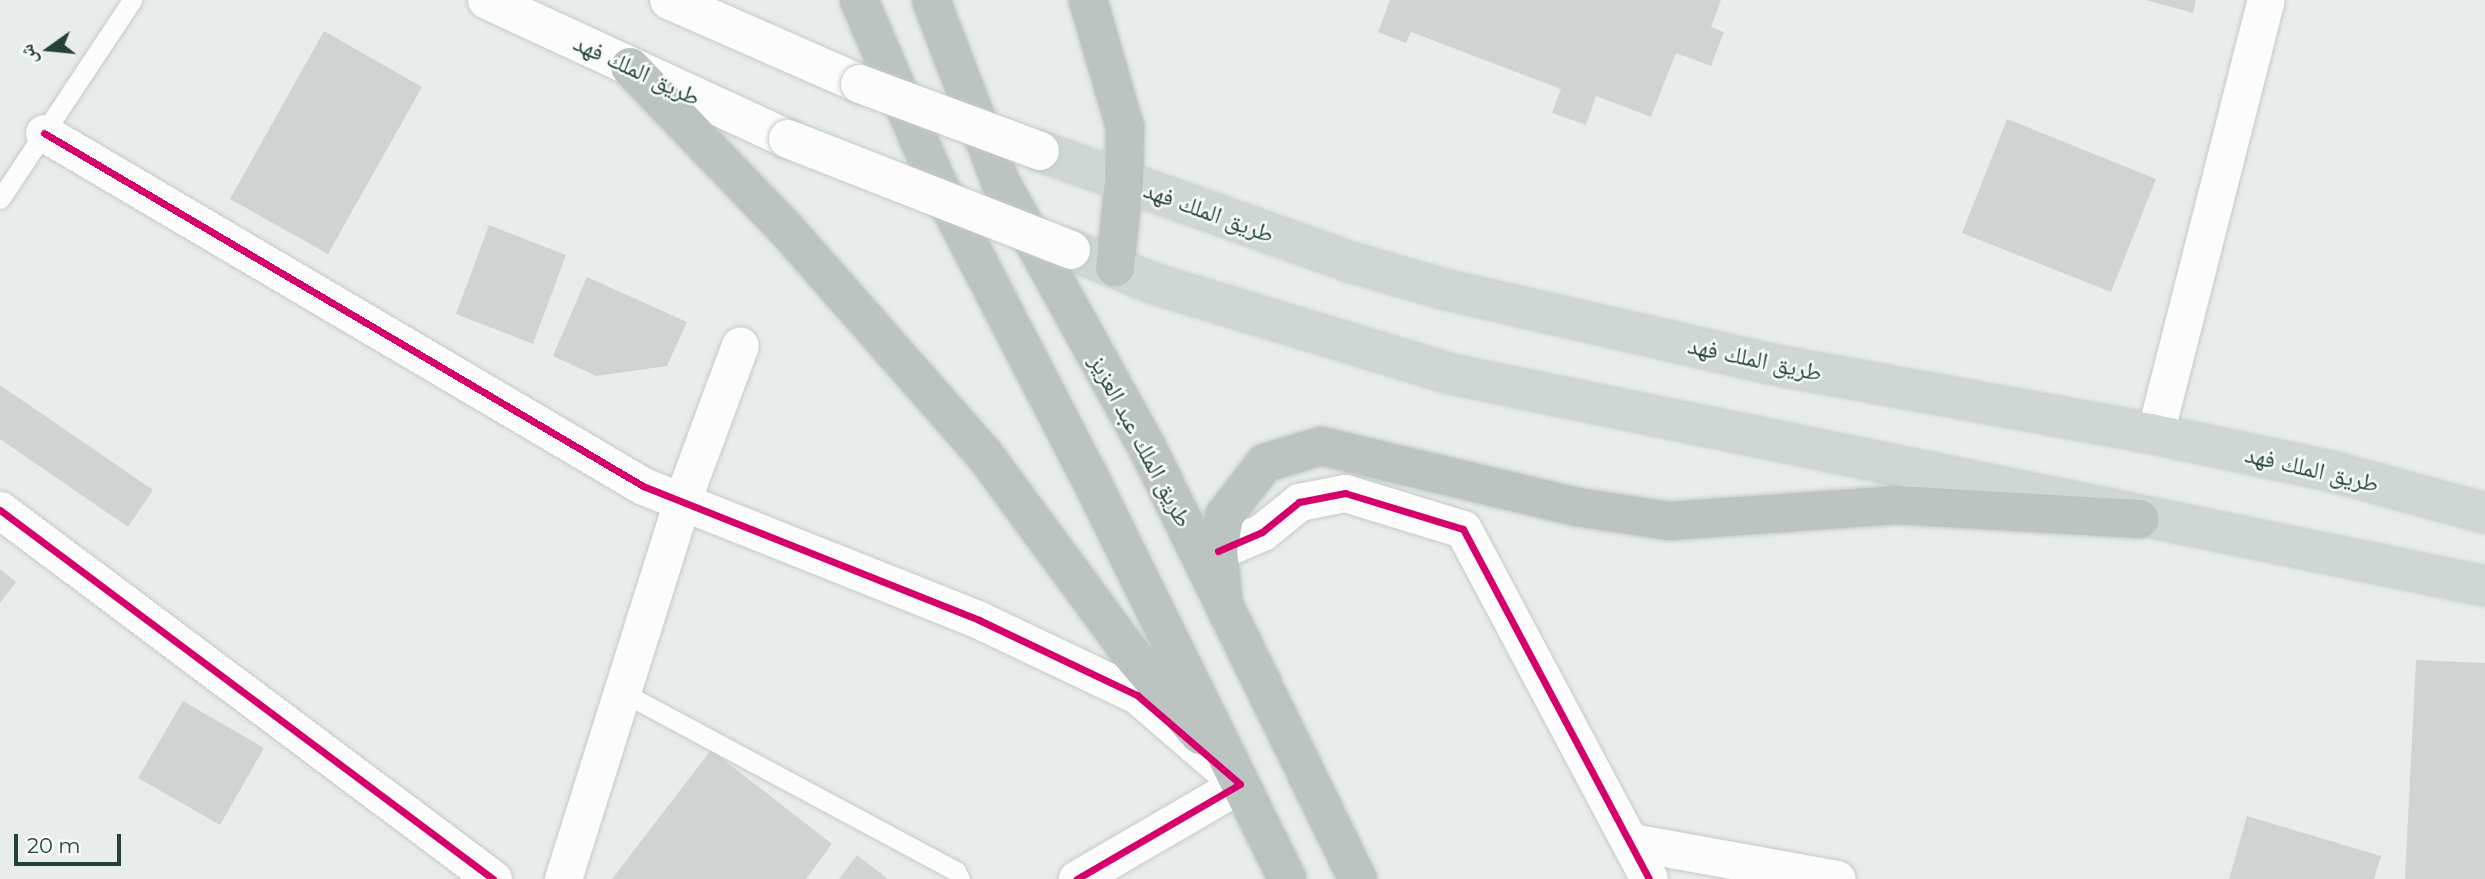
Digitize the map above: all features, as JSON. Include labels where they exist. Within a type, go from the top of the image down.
[{"type":"highway","points":[[859,0],[936,180],[1287,879]]},
{"type":"highway","name":"طريق الملك عبد العزيز","points":[[931,0],[1000,181],[1147,447],[1358,879]]},
{"type":"highway","points":[[1088,0],[1125,127],[1124,182],[1115,268]]},
{"type":"highway","points":[[630,66],[786,229],[984,454],[1127,649],[1240,784]]},
{"type":"highway","points":[[1224,605],[1217,551],[1224,516],[1265,463],[1321,446],[1577,507],[1669,521],[1896,505],[2140,519]]},
{"type":"main road","name":"طريق الملك فهد","points":[[487,0],[788,139],[1115,268]]},
{"type":"main road","name":"طريق الملك فهد","points":[[669,0],[860,83],[1040,151],[1350,262],[1443,289],[1770,364],[2155,434],[2331,471],[2485,513]]},
{"type":"main road","points":[[1115,268],[1451,374],[2140,519],[2485,586]]},
{"type":"street","points":[[2155,434],[2266,0]]},
{"type":"street","points":[[44,133],[643,486],[979,620],[1137,695],[1240,784],[1077,879]]},
{"type":"street","points":[[563,879],[682,501],[740,345]]},
{"type":"street","points":[[1217,551],[1262,532],[1299,502],[1345,493],[1463,528],[1632,842],[1649,879]]},
{"type":"street","points":[[0,510],[493,879]]},
{"type":"street","points":[[1632,842],[1837,879]]},
{"type":"lane","points":[[0,199],[132,0]]},
{"type":"lane","points":[[622,692],[956,871],[960,879]]},
{"type":"building","points":[[1390,0],[1721,0],[1711,27],[1724,32],[1711,66],[1676,53],[1651,117],[1596,96],[1586,125],[1552,113],[1561,89],[1411,32],[1406,43],[1378,32]]},
{"type":"building","points":[[2146,0],[2196,0],[2193,13]]},
{"type":"building","points":[[324,31],[422,87],[328,254],[230,199]]},
{"type":"building","points":[[2007,119],[2156,179],[2111,292],[1962,233]]},
{"type":"building","points":[[489,225],[566,255],[533,344],[456,314]]},
{"type":"building","points":[[587,277],[687,322],[667,366],[596,376],[553,356]]},
{"type":"building","points":[[0,385],[153,490],[128,527],[0,439]]},
{"type":"building","points":[[0,569],[16,582],[0,603]]},
{"type":"building","points":[[2416,660],[2485,663],[2485,879],[2405,879]]},
{"type":"building","points":[[183,701],[264,748],[220,825],[138,778]]},
{"type":"building","points":[[711,750],[832,844],[806,879],[612,879]]},
{"type":"building","points":[[2247,816],[2381,856],[2374,879],[2229,879]]},
{"type":"building","points":[[857,855],[888,879],[839,879]]},
{"type":"cycle path","points":[[44,133],[643,486],[979,620],[1137,695],[1240,784],[1077,879]]},
{"type":"cycle path","points":[[1218,551],[1262,532],[1299,502],[1345,493],[1463,529],[1649,879]]},
{"type":"cycle path","points":[[0,510],[493,879]]}]
